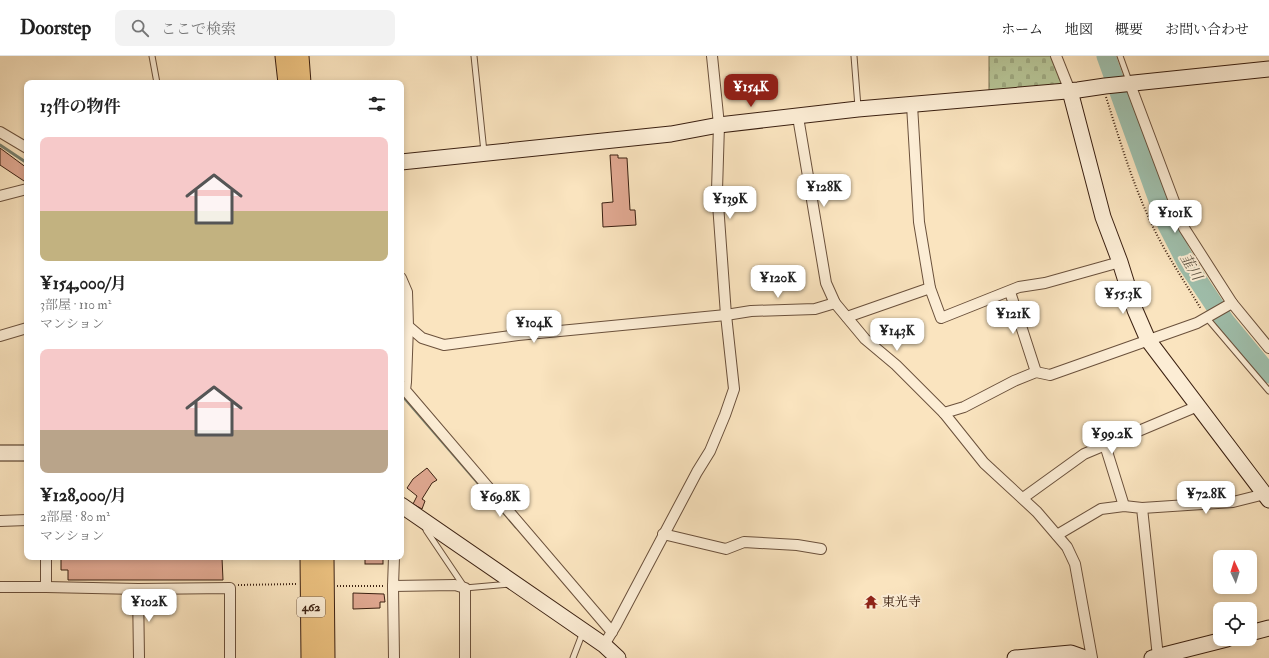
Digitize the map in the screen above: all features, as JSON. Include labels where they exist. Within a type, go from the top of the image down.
[{"type":"highway","points":[[286,56],[288,80]]},
{"type":"highway","points":[[299,56],[302,80]]},
{"type":"highway","name":"462","points":[[310,560],[311,658]]},
{"type":"highway","name":"462","points":[[324,560],[324,658]]},
{"type":"street","points":[[604,645],[697,472],[710,451],[734,389],[726,315],[717,190],[719,125],[712,56]]},
{"type":"street","points":[[1056,56],[1070,91],[1103,217],[1120,262],[1135,310],[1148,340],[1268,495],[1233,502],[1142,508],[1124,506],[1101,509],[1057,535]]},
{"type":"street","points":[[404,162],[671,134],[719,125],[858,109],[1070,91],[1269,70]]},
{"type":"street","points":[[1129,84],[1184,228],[1232,303],[1269,348]]},
{"type":"street","points":[[912,105],[919,222],[930,288],[941,318],[1010,292],[1019,287],[1045,283],[1120,262]]},
{"type":"street","points":[[798,117],[826,283],[835,303],[865,339],[896,365],[944,414],[984,463],[1037,512],[1067,547],[1074,564],[1092,658]]},
{"type":"street","points":[[0,132],[24,146]]},
{"type":"street","points":[[0,196],[24,190]]},
{"type":"street","points":[[404,285],[407,292],[408,326],[406,382],[404,386]]},
{"type":"street","points":[[847,317],[930,288]]},
{"type":"street","points":[[1010,292],[1036,372]]},
{"type":"street","points":[[408,326],[422,338],[444,345],[518,335],[726,315],[751,311],[815,309],[835,303]]},
{"type":"street","points":[[944,414],[964,407],[1014,381],[1036,372],[1050,375],[1197,323],[1232,303]]},
{"type":"street","points":[[0,336],[24,329]]},
{"type":"street","points":[[404,392],[612,632]]},
{"type":"street","points":[[1023,498],[1084,454],[1198,406]]},
{"type":"street","points":[[1105,445],[1124,506]]},
{"type":"street","points":[[0,453],[24,453]]},
{"type":"street","points":[[404,507],[604,645],[618,658]]},
{"type":"street","points":[[1142,508],[1155,657],[1213,642]]},
{"type":"street","points":[[0,521],[24,520]]},
{"type":"street","points":[[664,534],[726,549],[744,542],[798,545],[821,549]]},
{"type":"street","points":[[46,560],[46,587]]},
{"type":"street","points":[[394,560],[394,658]]},
{"type":"street","points":[[393,586],[455,585],[465,588],[465,658]]},
{"type":"street","points":[[0,587],[138,589],[230,588],[230,658]]},
{"type":"street","points":[[138,589],[139,658]]},
{"type":"street","points":[[1257,631],[1269,628]]},
{"type":"street","points":[[1014,658],[1071,653],[1085,658]]},
{"type":"lane","points":[[152,56],[156,80]]},
{"type":"lane","points":[[474,56],[484,153]]},
{"type":"lane","points":[[854,56],[858,109]]},
{"type":"lane","points":[[1120,56],[1129,84]]},
{"type":"lane","points":[[1206,317],[1269,391]]},
{"type":"lane","points":[[423,520],[426,530],[465,588],[516,584]]},
{"type":"lane","points":[[573,658],[584,631]]},
{"type":"path","points":[[1104,87],[1126,159],[1146,212],[1169,258],[1206,317]]},
{"type":"path","points":[[230,588],[235,585],[300,584]]},
{"type":"path","points":[[332,586],[393,586]]},
{"type":"green space","points":[[989,56],[1053,56],[1065,87],[989,94]]},
{"type":"building","points":[[0,148],[24,166],[24,181],[0,165]]},
{"type":"building","points":[[610,155],[618,155],[618,158],[627,158],[630,210],[635,210],[636,225],[603,227],[602,203],[613,202]]},
{"type":"building","points":[[427,468],[437,480],[432,483],[422,499],[425,501],[422,509],[413,504],[417,496],[407,488],[413,479]]},
{"type":"building","points":[[61,560],[222,560],[223,580],[68,580],[68,570],[61,570]]},
{"type":"building","points":[[365,560],[383,560],[383,564],[365,564]]},
{"type":"building","points":[[353,593],[384,594],[385,602],[380,602],[380,608],[353,609]]},
{"type":"waterway","name":"韮川","points":[[1106,56],[1167,225],[1187,264],[1225,321],[1269,374]]},
{"type":"waterway","points":[[0,145],[24,161]]},
{"type":"waterway","points":[[404,397],[516,527]]},
{"type":"place","name":"東光寺","points":[[871,602]]}]
